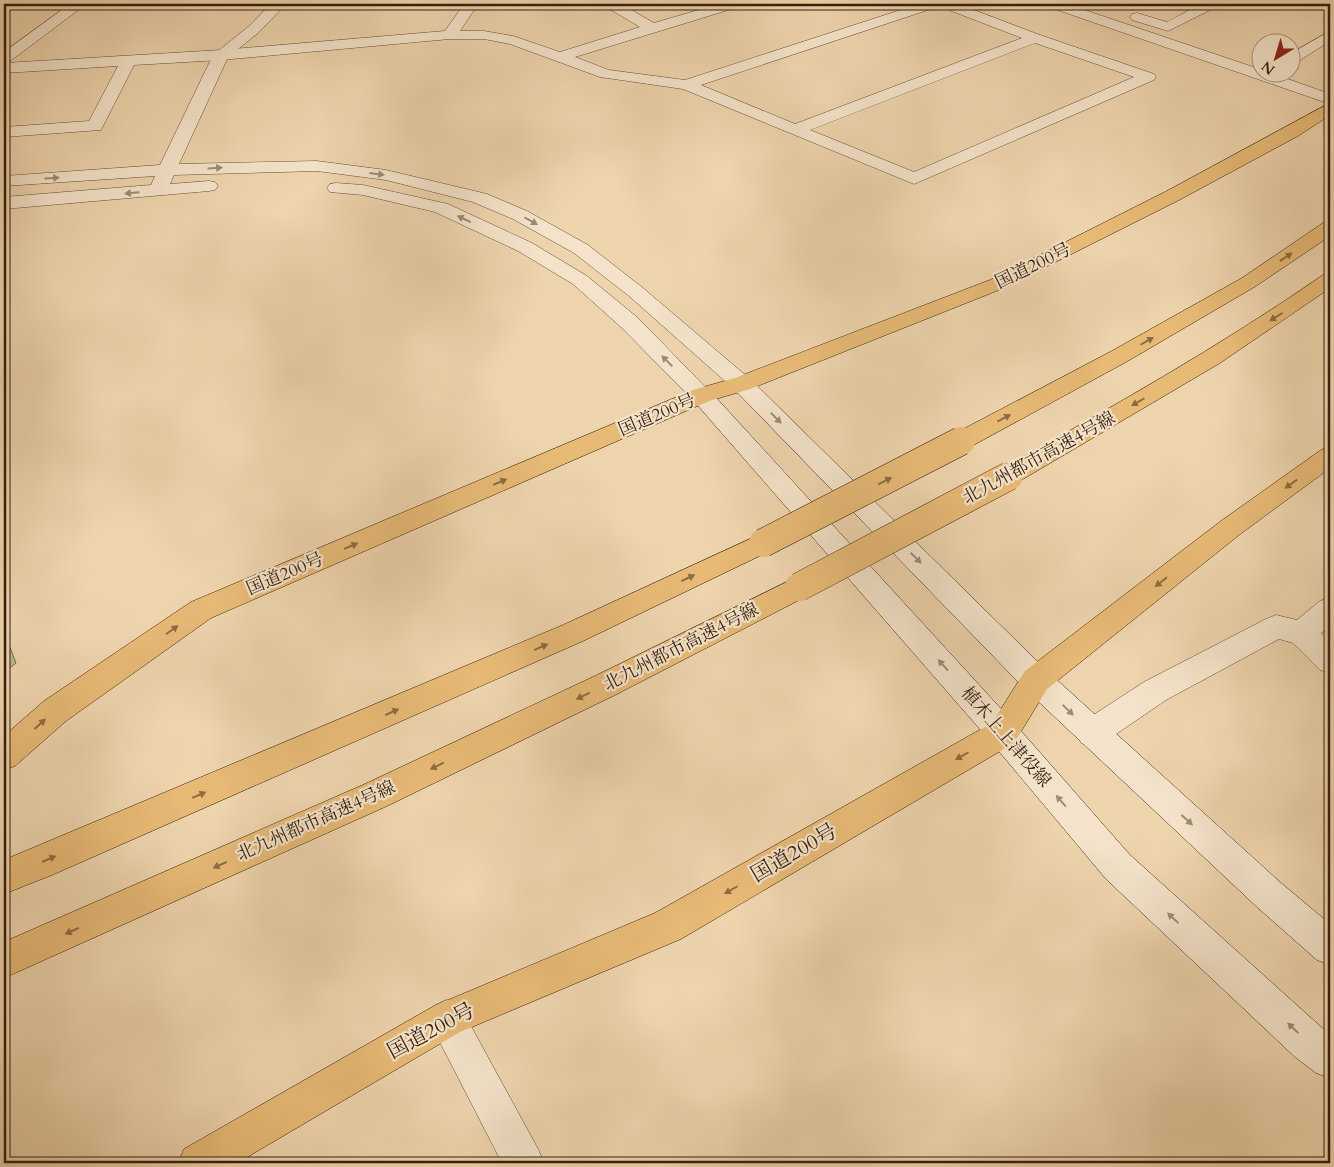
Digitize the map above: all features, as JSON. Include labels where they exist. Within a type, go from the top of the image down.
[{"type":"highway","name":"国道200号","points":[[4,756],[54,711],[201,610],[701,395],[742,384],[997,284],[1172,196],[1292,132],[1330,108]]},
{"type":"highway","points":[[4,877],[573,633],[763,543],[961,441],[1118,357],[1249,282],[1330,227]]},
{"type":"highway","name":"北九州都市高速4号線","points":[[4,960],[376,795],[606,685],[799,588],[1009,476],[1164,386],[1295,305],[1330,279]]},
{"type":"highway","name":"国道200号","points":[[198,1163],[447,1019],[668,926],[1003,733],[1036,680],[1230,528],[1330,456]]},
{"type":"street","points":[[4,60],[79,4]]},
{"type":"street","points":[[158,190],[221,55],[253,30],[279,4]]},
{"type":"street","points":[[450,35],[466,4]]},
{"type":"street","points":[[612,4],[652,28]]},
{"type":"street","points":[[560,57],[733,4]]},
{"type":"street","points":[[686,85],[932,4]]},
{"type":"street","points":[[4,68],[221,55],[450,35],[484,35],[513,40],[606,74],[686,85],[914,179],[1148,76],[1035,38],[946,4]]},
{"type":"street","points":[[1054,4],[1330,99]]},
{"type":"street","points":[[1168,27],[1211,4]]},
{"type":"street","points":[[1125,12],[1186,33]]},
{"type":"street","points":[[1302,53],[1330,36]]},
{"type":"street","points":[[794,130],[1035,38]]},
{"type":"street","points":[[4,132],[95,126],[128,61]]},
{"type":"street","points":[[4,181],[167,170],[316,166],[386,175],[480,198],[520,215],[581,249],[636,292],[742,384],[1036,680],[1269,895],[1330,947]]},
{"type":"street","name":"植木上上津役線","points":[[4,203],[237,184],[310,185],[363,190],[441,208],[525,247],[580,280],[630,323],[701,395],[1003,733],[1118,867],[1309,1043],[1330,1059]]},
{"type":"street","points":[[1302,633],[1330,609]]},
{"type":"street","points":[[1092,733],[1155,691],[1276,627],[1302,633],[1330,660]]},
{"type":"street","points":[[447,1019],[524,1163]]},
{"type":"green space","points":[[4,632],[16,663],[4,673]]}]
